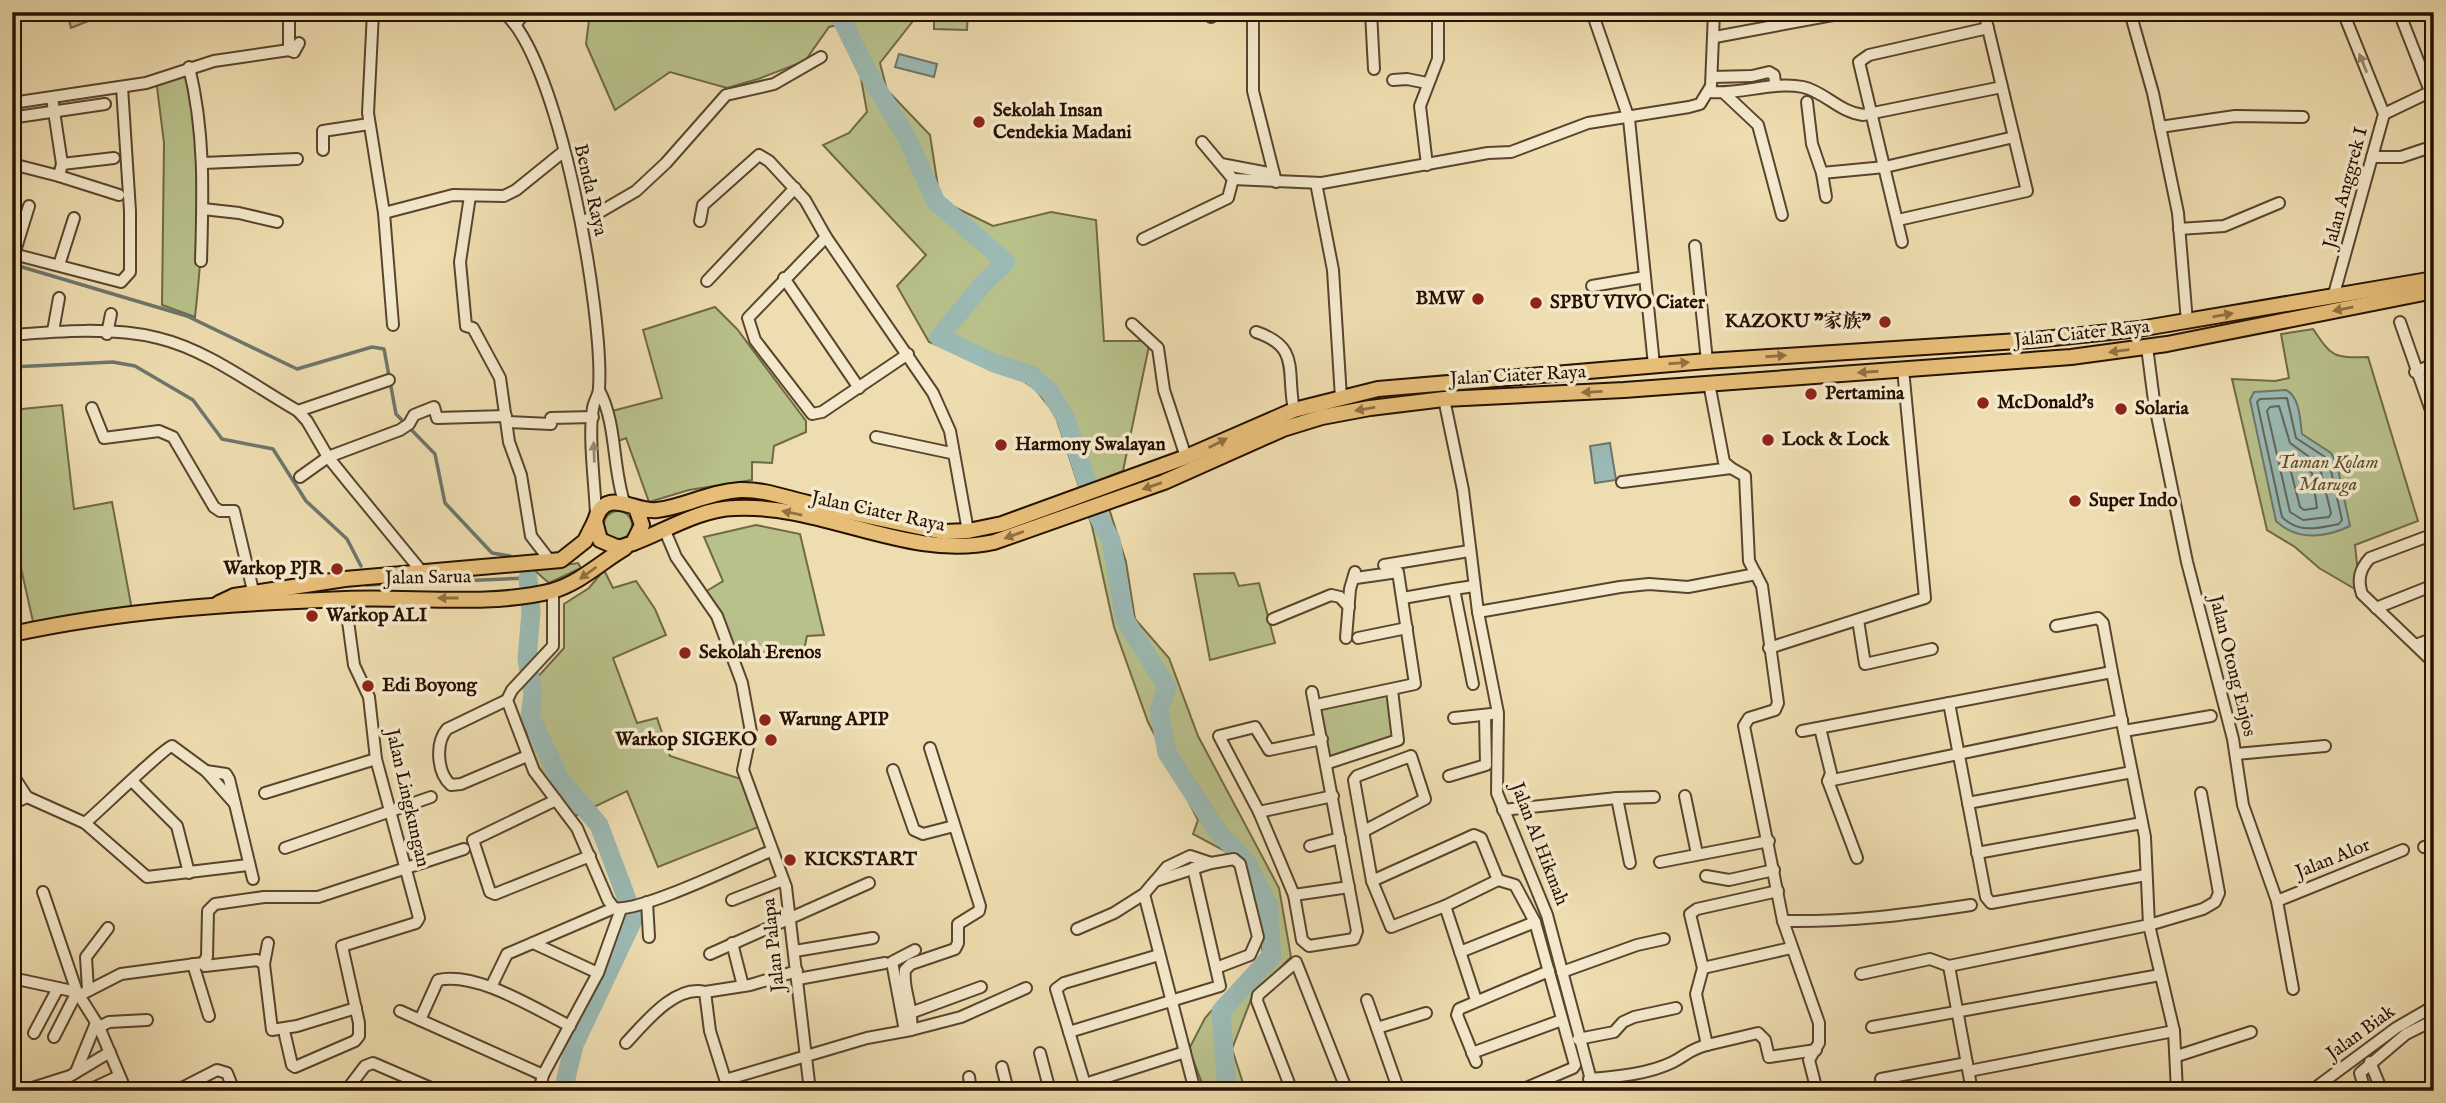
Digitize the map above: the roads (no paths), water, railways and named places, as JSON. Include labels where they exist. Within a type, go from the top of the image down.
[{"type":"main road","name":"Jalan Ciater Raya","points":[[1110,493],[1294,411],[1378,389],[1707,361],[2034,340],[2187,322],[2334,294],[2379,290],[2434,279]]},
{"type":"main road","name":"Jalan Ciater Raya","points":[[630,545],[707,513],[732,508],[766,508],[931,544],[970,547],[994,542],[1076,505],[1110,493],[1185,474],[1283,429],[1322,417],[1444,399],[1624,390],[2071,357],[2147,347],[2434,291]]},
{"type":"main road","points":[[2303,300],[2306,316]]},
{"type":"main road","points":[[1836,352],[1837,374]]},
{"type":"main road","points":[[1624,369],[1624,390]]},
{"type":"main road","name":"Jalan Ciater Raya","points":[[630,505],[654,511],[723,492],[749,491],[934,530],[968,531],[1076,505]]},
{"type":"main road","points":[[605,505],[630,505],[642,525],[630,545],[605,544],[596,534],[596,518],[605,505]]},
{"type":"main road","points":[[654,511],[664,531]]},
{"type":"main road","name":"Jalan Sarua","points":[[12,634],[134,611],[255,598],[345,579],[551,562],[575,551],[585,541],[596,518]]},
{"type":"main road","name":"Jalan Sarua","points":[[255,598],[516,595],[550,591],[577,581],[630,545]]},
{"type":"street","points":[[289,12],[289,50]]},
{"type":"street","points":[[373,12],[369,124],[384,213],[393,325]]},
{"type":"street","name":"Benda Raya","points":[[503,12],[516,24],[533,51],[564,152],[581,223],[591,280],[599,390],[593,417],[596,518]]},
{"type":"street","points":[[516,24],[525,12]]},
{"type":"street","points":[[1253,12],[1253,91],[1275,178]]},
{"type":"street","points":[[1371,12],[1374,69]]},
{"type":"street","points":[[1427,165],[1420,106],[1438,59],[1438,12]]},
{"type":"street","points":[[1592,12],[1629,119],[1654,365]]},
{"type":"street","points":[[1222,164],[1275,178],[1316,183],[1511,152],[1588,123],[1629,119],[1700,104],[1709,92],[1712,77],[1714,12]]},
{"type":"street","points":[[1715,37],[1849,12]]},
{"type":"street","points":[[2130,12],[2161,127],[2179,229],[2187,322]]},
{"type":"street","name":"Jalan Anggrek I","points":[[2334,294],[2384,114],[2343,12]]},
{"type":"street","points":[[2384,114],[2432,90],[2399,12]]},
{"type":"street","points":[[1898,220],[2025,193],[1984,16]]},
{"type":"street","points":[[1902,242],[1859,66],[1862,58],[1988,28]]},
{"type":"street","points":[[12,103],[146,83],[189,67],[297,50],[299,43]]},
{"type":"street","points":[[581,223],[636,191],[666,163],[726,95],[774,84],[821,57]]},
{"type":"street","points":[[189,67],[200,110],[203,163],[201,261]]},
{"type":"street","points":[[1712,77],[1752,76],[1769,72],[1774,75],[1775,82]]},
{"type":"street","points":[[1393,80],[1407,79],[1427,83]]},
{"type":"street","points":[[29,206],[16,248],[17,255],[121,282],[130,272],[130,211],[122,87]]},
{"type":"street","points":[[1709,92],[1725,94],[1804,87],[1844,110],[1863,115],[2002,87]]},
{"type":"street","points":[[1725,94],[1758,125],[1782,215]]},
{"type":"street","points":[[52,97],[62,164],[59,176]]},
{"type":"street","points":[[1807,102],[1812,144],[1822,173],[1826,197]]},
{"type":"street","points":[[17,117],[105,104]]},
{"type":"street","points":[[2161,127],[2235,116],[2303,117]]},
{"type":"street","points":[[323,150],[323,131],[369,124]]},
{"type":"street","points":[[1822,173],[1885,167],[2014,137]]},
{"type":"street","points":[[1202,142],[1233,179]]},
{"type":"street","points":[[2372,157],[2402,157],[2434,146]]},
{"type":"street","points":[[384,213],[443,197],[504,196],[516,190],[564,152]]},
{"type":"street","points":[[700,220],[703,205],[759,155],[769,161],[795,188],[908,354],[943,411],[950,431],[951,453],[968,531]]},
{"type":"street","points":[[62,164],[114,158]]},
{"type":"street","points":[[203,163],[297,159]]},
{"type":"street","points":[[12,164],[119,195]]},
{"type":"street","points":[[1233,179],[1275,178]]},
{"type":"street","points":[[1143,239],[1228,198],[1233,179]]},
{"type":"street","points":[[1316,183],[1333,270],[1341,398]]},
{"type":"street","points":[[707,281],[795,188]]},
{"type":"street","points":[[470,196],[460,262],[466,326],[473,328],[500,378],[509,443],[521,475],[531,536],[551,562]]},
{"type":"street","points":[[2179,229],[2224,226],[2279,203]]},
{"type":"street","points":[[203,209],[239,213],[277,222]]},
{"type":"street","points":[[59,265],[74,218]]},
{"type":"street","points":[[826,237],[748,318],[755,340],[812,414],[822,412],[908,354]]},
{"type":"street","points":[[1695,246],[1707,361]]},
{"type":"street","points":[[1592,286],[1645,276]]},
{"type":"street","points":[[784,278],[859,388]]},
{"type":"street","points":[[53,331],[59,298]]},
{"type":"street","points":[[107,334],[111,314]]},
{"type":"street","points":[[2400,323],[2415,372],[2434,419]]},
{"type":"street","points":[[1132,324],[1158,348],[1167,399],[1186,457]]},
{"type":"street","points":[[12,335],[53,331],[161,338],[191,350],[298,411],[328,457],[422,572]]},
{"type":"street","points":[[1256,332],[1279,341],[1286,349],[1294,411]]},
{"type":"street","name":"Jalan Otong Enjos","points":[[2147,347],[2154,401],[2187,562],[2236,754],[2243,805],[2277,901],[2293,989]]},
{"type":"street","points":[[2415,372],[2434,364]]},
{"type":"street","points":[[1769,648],[1921,600],[1926,594],[1911,479],[1903,369]]},
{"type":"street","points":[[298,411],[389,380]]},
{"type":"street","points":[[1709,383],[1724,462],[1745,475],[1749,561],[1762,586],[1778,706],[1775,710],[1749,718],[1744,726],[1783,921],[1819,1023],[1821,1034],[1816,1050],[1809,1060],[1818,1091]]},
{"type":"street","name":"Benda Raya","points":[[599,390],[608,407],[618,483],[630,505]]},
{"type":"street","name":"Jalan Al Hikmah","points":[[1444,399],[1463,490],[1478,612],[1498,713],[1496,781],[1503,810],[1547,915],[1578,1040],[1594,1091]]},
{"type":"street","points":[[300,477],[328,457],[404,427],[414,415],[434,407],[437,418],[507,419],[551,424],[551,418],[593,417]]},
{"type":"street","points":[[92,408],[104,438],[159,430],[173,437],[214,507],[220,511],[234,511],[255,598]]},
{"type":"street","points":[[876,437],[951,453]]},
{"type":"street","points":[[1622,482],[1731,468]]},
{"type":"street","name":"Jalan Palapa","points":[[664,531],[676,557],[717,616],[750,718],[751,732],[743,770],[783,880],[795,951],[797,1000],[810,1091]]},
{"type":"street","points":[[2434,534],[2370,558],[2360,574],[2362,594],[2434,663]]},
{"type":"street","points":[[1346,638],[1353,575],[1358,571],[1469,551]]},
{"type":"street","points":[[1316,705],[1415,684],[1403,598],[1396,570],[1356,578]]},
{"type":"street","points":[[1478,612],[1620,587],[1649,584],[1688,586],[1756,574]]},
{"type":"street","points":[[2376,608],[2434,585]]},
{"type":"street","points":[[1403,598],[1474,586]]},
{"type":"street","points":[[1454,589],[1473,684]]},
{"type":"street","points":[[527,756],[461,785],[451,785],[441,772],[440,751],[447,729],[508,701],[521,680],[554,646],[550,591]]},
{"type":"street","points":[[1273,619],[1327,596],[1340,597],[1349,607]]},
{"type":"street","name":"Jalan Lingkungan","points":[[345,599],[354,665],[369,697],[376,759],[419,918],[416,923],[342,946],[356,1008]]},
{"type":"street","points":[[2056,626],[2098,618],[2103,623],[2142,823],[2149,925],[2174,1031],[2177,1089],[2162,1091]]},
{"type":"street","points":[[1858,620],[1866,664],[1932,649]]},
{"type":"street","points":[[1358,638],[1407,628]]},
{"type":"street","points":[[2416,645],[2434,638]]},
{"type":"street","points":[[1802,732],[2112,672]]},
{"type":"street","points":[[1328,763],[1398,740],[1392,690]]},
{"type":"street","points":[[1312,692],[1328,763],[1357,936],[1312,946],[1305,945],[1302,940],[1294,895],[1258,812],[1220,735],[1255,727],[1269,750],[1322,739]]},
{"type":"street","points":[[508,701],[534,771],[577,828],[608,900],[619,909]]},
{"type":"street","points":[[1949,703],[1986,897],[1991,903],[2146,875]]},
{"type":"street","points":[[1454,718],[1498,713]]},
{"type":"street","points":[[1449,776],[1486,765],[1485,715]]},
{"type":"street","points":[[1828,781],[1959,752],[2123,725],[2211,716]]},
{"type":"street","points":[[1820,728],[1831,773],[1828,781],[1857,858]]},
{"type":"street","points":[[2236,754],[2325,746]]},
{"type":"street","points":[[85,823],[133,782],[168,747],[177,748],[206,771],[235,804],[253,879]]},
{"type":"street","points":[[908,1031],[913,1012],[904,982],[905,970],[911,964],[955,949],[958,943],[958,924],[974,914],[980,906],[930,748]]},
{"type":"street","points":[[1364,831],[1425,799],[1412,756],[1355,778],[1372,880],[1392,928],[1497,880],[1514,883],[1535,922],[1574,1067],[1519,1091]]},
{"type":"street","points":[[265,793],[376,759]]},
{"type":"street","points":[[893,771],[914,830],[923,834],[954,827]]},
{"type":"street","points":[[1968,803],[2132,772]]},
{"type":"street","points":[[12,774],[26,797],[85,823],[147,877],[248,865]]},
{"type":"street","points":[[133,782],[177,826],[189,873]]},
{"type":"street","points":[[1861,974],[1930,959],[1949,967],[2149,925],[2203,909],[2215,902],[2219,893],[2201,793]]},
{"type":"street","points":[[1258,812],[1332,796]]},
{"type":"street","points":[[1685,796],[1697,854]]},
{"type":"street","points":[[12,804],[26,797]]},
{"type":"street","points":[[285,848],[431,797]]},
{"type":"street","points":[[1503,810],[1617,798],[1654,797]]},
{"type":"street","points":[[1617,798],[1630,863]]},
{"type":"street","points":[[556,800],[473,840],[490,892],[495,894],[590,856]]},
{"type":"street","points":[[1977,853],[2142,823]]},
{"type":"street","points":[[1372,880],[1474,835],[1480,838],[1497,880]]},
{"type":"street","points":[[1310,846],[1340,838]]},
{"type":"street","points":[[1660,862],[1769,841]]},
{"type":"street","points":[[12,978],[82,993],[121,974],[198,963],[207,957],[208,911],[211,906],[276,896],[312,898],[464,849]]},
{"type":"street","name":"Jalan Alor","points":[[2277,901],[2403,850]]},
{"type":"street","points":[[491,987],[507,954],[766,853]]},
{"type":"street","points":[[1077,929],[1114,913],[1144,894],[1167,867],[1190,856],[1211,863]]},
{"type":"street","points":[[1155,881],[1211,863],[1234,859],[1240,864],[1258,937],[1250,955],[1216,968]]},
{"type":"street","points":[[1069,1032],[1220,986],[1193,868]]},
{"type":"street","points":[[1706,876],[1729,880],[1774,870]]},
{"type":"street","points":[[732,900],[783,880]]},
{"type":"street","points":[[710,954],[790,916],[846,896],[869,883]]},
{"type":"street","points":[[1294,895],[1349,887]]},
{"type":"street","points":[[1707,1045],[1696,994],[1703,968],[1692,913],[1778,891]]},
{"type":"street","points":[[43,892],[82,993],[126,1091]]},
{"type":"street","points":[[1144,894],[1195,1091]]},
{"type":"street","points":[[645,902],[649,937]]},
{"type":"street","points":[[1783,921],[1842,922],[1891,918],[1971,905]]},
{"type":"street","points":[[1445,906],[1476,1000]]},
{"type":"street","points":[[539,1091],[543,1075],[598,973],[619,909]]},
{"type":"street","points":[[1460,952],[1535,922]]},
{"type":"street","points":[[54,1037],[82,993],[86,957],[108,928]]},
{"type":"street","points":[[795,951],[873,938]]},
{"type":"street","points":[[1562,972],[1637,945],[1664,939]]},
{"type":"street","points":[[268,943],[264,964],[272,1030],[297,1026],[356,1008],[359,1023],[357,1039],[311,1061],[293,1066],[285,1035]]},
{"type":"street","points":[[533,943],[598,973]]},
{"type":"street","points":[[732,943],[743,986]]},
{"type":"street","points":[[1703,968],[1791,948]]},
{"type":"street","points":[[908,1031],[892,962],[915,950]]},
{"type":"street","points":[[1159,955],[1059,985],[1056,989],[1086,1087],[1185,1052]]},
{"type":"street","points":[[198,963],[205,966],[257,960],[264,964]]},
{"type":"street","points":[[1292,1091],[1257,1000],[1258,995],[1296,962],[1347,1091]]},
{"type":"street","points":[[198,963],[209,1016]]},
{"type":"street","points":[[626,1043],[655,1013],[684,993],[697,989],[705,992],[797,975],[885,963]]},
{"type":"street","points":[[1949,967],[1972,1091]]},
{"type":"street","points":[[1549,971],[1464,1005],[1457,1015],[1474,1058],[1562,1020]]},
{"type":"street","points":[[1872,1027],[2161,975]]},
{"type":"street","points":[[421,1020],[439,980],[461,978],[491,987],[570,1026]]},
{"type":"street","points":[[913,1012],[981,987]]},
{"type":"street","points":[[34,1034],[58,988]]},
{"type":"street","points":[[705,992],[710,1031],[727,1087],[805,1054],[961,1017],[1026,988]]},
{"type":"street","points":[[1367,1000],[1399,1091]]},
{"type":"street","name":"Jalan Biak","points":[[2311,1091],[2396,1028],[2434,1006]]},
{"type":"street","points":[[1578,1040],[1614,1032],[1623,1022],[1634,1017],[1676,1008]]},
{"type":"street","points":[[400,1011],[543,1075]]},
{"type":"street","points":[[1377,1028],[1426,1013]]},
{"type":"street","points":[[97,1025],[147,1020]]},
{"type":"street","name":"Jalan Biak","points":[[2365,1091],[2359,1076],[2370,1062],[2406,1034],[2434,1020]]},
{"type":"street","points":[[76,1072],[97,1025]]},
{"type":"street","points":[[1881,1079],[1968,1067],[2174,1031]]},
{"type":"street","points":[[2177,1056],[2251,1032]]},
{"type":"street","points":[[1590,1079],[1655,1067],[1674,1061],[1691,1049],[1758,1033],[1765,1040],[1769,1057],[1816,1050]]},
{"type":"street","points":[[29,1088],[51,1086],[110,1052]]},
{"type":"street","points":[[1040,1053],[1050,1091]]},
{"type":"street","points":[[2370,1062],[2382,1091]]},
{"type":"street","points":[[346,1091],[365,1066],[373,1063],[438,1091]]},
{"type":"street","points":[[1002,1067],[1008,1091]]},
{"type":"street","points":[[176,1091],[217,1070],[227,1073],[234,1091]]},
{"type":"street","points":[[88,1091],[119,1076]]},
{"type":"street","points":[[969,1077],[971,1091]]},
{"type":"street","points":[[1470,1091],[1486,1091]]},
{"type":"water","points":[[899,54],[937,64],[934,77],[895,67]]},
{"type":"water","points":[[2286,390],[2297,403],[2302,434],[2331,453],[2337,464],[2350,526],[2312,536],[2293,532],[2276,521],[2250,400],[2254,392]]},
{"type":"water","points":[[1610,443],[1616,480],[1595,483],[1590,446]]},
{"type":"waterway","points":[[838,12],[869,75],[907,138],[936,202],[1006,262],[984,283],[939,337],[994,363],[1031,375],[1050,392],[1066,419],[1098,516],[1111,540],[1125,620],[1167,687],[1159,711],[1167,753],[1218,832],[1246,861],[1268,905],[1272,956],[1221,1011],[1227,1089],[1230,1091]]},
{"type":"waterway","points":[[12,264],[187,316],[297,369],[372,347],[384,349],[396,414],[435,454],[445,503],[492,553],[510,556],[514,560]]},
{"type":"waterway","points":[[12,367],[113,362],[135,366],[193,400],[222,439],[273,449],[306,501],[347,539],[361,566]]},
{"type":"waterway","points":[[521,569],[528,578]]},
{"type":"waterway","points":[[366,585],[528,578]]},
{"type":"waterway","points":[[528,578],[531,611],[527,659],[533,694],[530,716],[561,781],[599,825],[634,918],[574,1045],[563,1091]]},
{"type":"place","name":"Sekolah Insan Cendekia Madani","points":[[979,122]]},
{"type":"place","name":"BMW","points":[[1478,299]]},
{"type":"place","name":"SPBU VIVO Ciater","points":[[1536,303]]},
{"type":"place","name":"KAZOKU \"家族\"","points":[[1885,322]]},
{"type":"place","name":"Pertamina","points":[[1811,394]]},
{"type":"place","name":"McDonald's","points":[[1983,403]]},
{"type":"place","name":"Solaria","points":[[2121,409]]},
{"type":"place","name":"Lock & Lock","points":[[1768,440]]},
{"type":"place","name":"Harmony Swalayan","points":[[1001,445]]},
{"type":"place","name":"Super Indo","points":[[2075,501]]},
{"type":"place","name":"Warkop PJR","points":[[337,569]]},
{"type":"place","name":"Warkop ALI","points":[[312,616]]},
{"type":"place","name":"Sekolah Erenos","points":[[685,653]]},
{"type":"place","name":"Edi Boyong","points":[[368,686]]},
{"type":"place","name":"Warung APIP","points":[[765,720]]},
{"type":"place","name":"Warkop SIGEKO","points":[[771,740]]},
{"type":"place","name":"KICKSTART","points":[[790,860]]},
{"type":"park label","name":"Taman Kolam Maruga","points":[[2328,474]]}]
